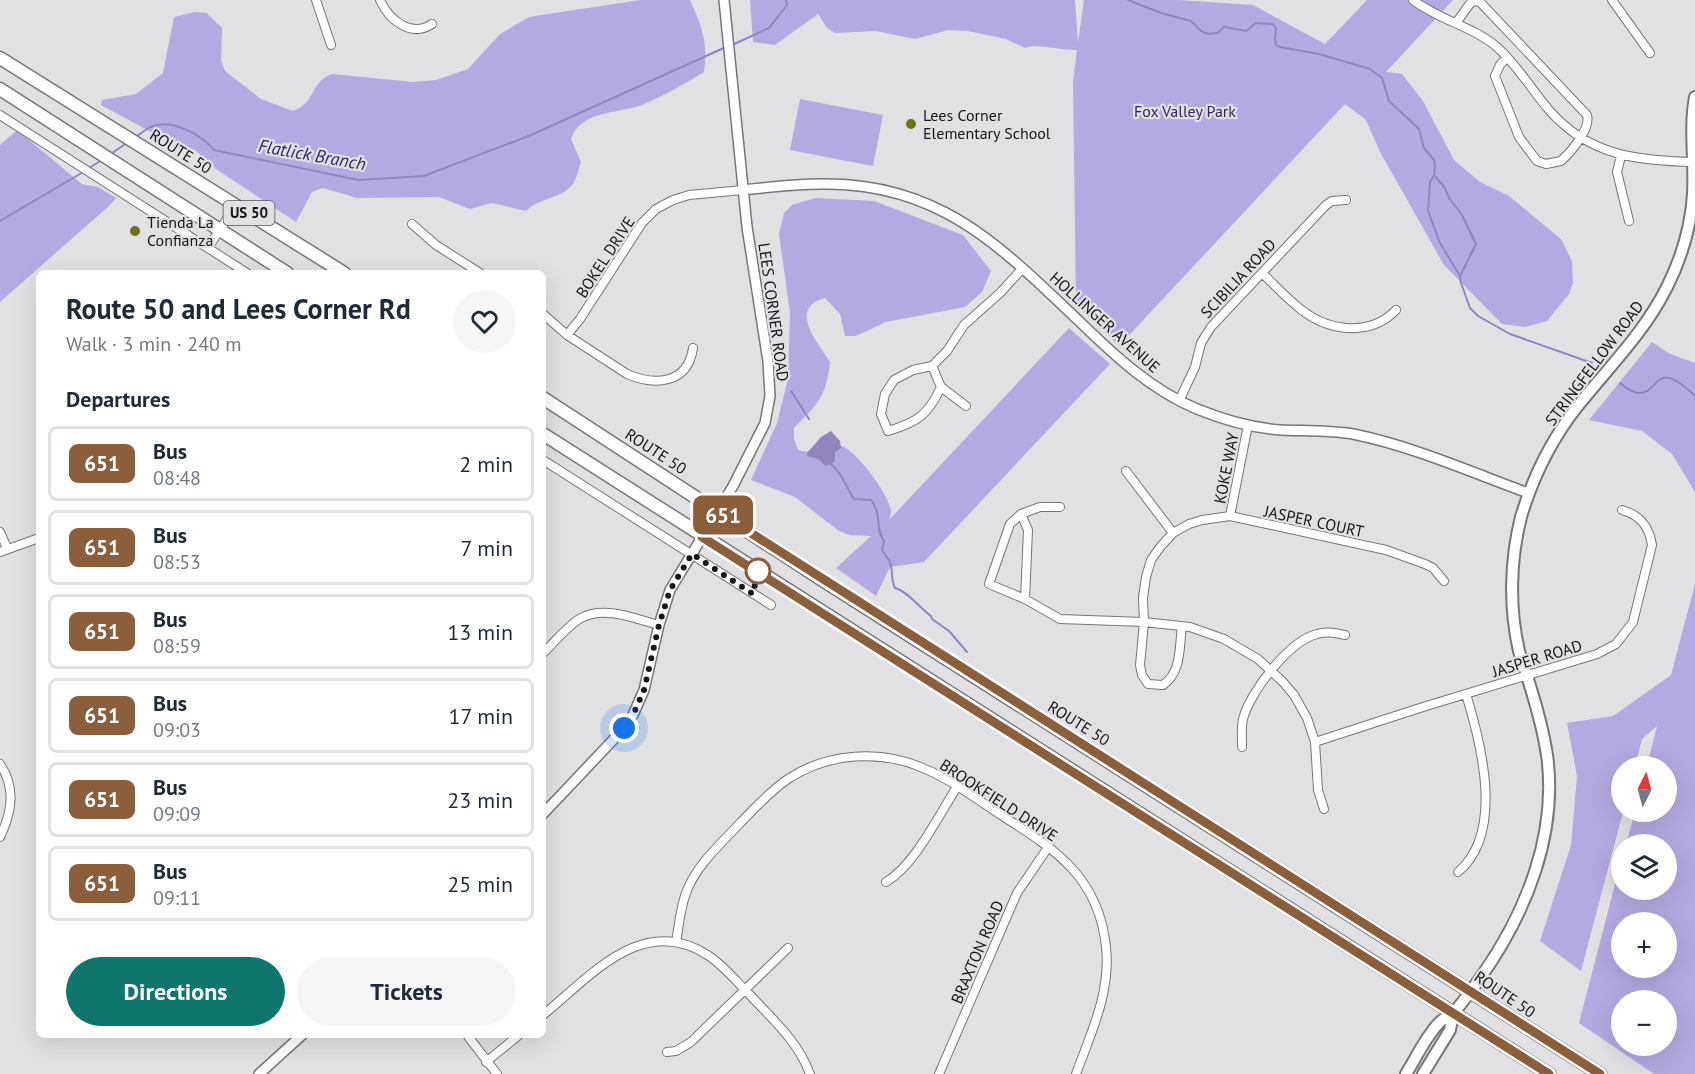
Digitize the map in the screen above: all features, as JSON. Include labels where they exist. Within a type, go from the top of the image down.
[{"type":"highway","name":"ROUTE 50","points":[[0,58],[339,270]]},
{"type":"highway","name":"US 50","points":[[0,89],[282,270]]},
{"type":"highway","name":"ROUTE 50","points":[[546,400],[1600,1074]]},
{"type":"highway","points":[[546,436],[1549,1074]]},
{"type":"main road","name":"STRINGFELLOW ROAD","points":[[1406,1074],[1438,1023],[1454,1013],[1500,947],[1528,892],[1541,851],[1548,803],[1547,757],[1515,629],[1512,590],[1516,543],[1528,493],[1541,464],[1562,429],[1589,392],[1631,345],[1666,288],[1687,237],[1692,204],[1695,97]]},
{"type":"main road","name":"STRINGFELLOW ROAD","points":[[1423,1074],[1450,1030],[1454,1013]]},
{"type":"street","points":[[316,0],[331,45]]},
{"type":"street","points":[[380,0],[392,18],[408,28],[422,28],[432,24]]},
{"type":"street","name":"LEES CORNER ROAD","points":[[546,811],[613,740],[633,715],[644,690],[659,625],[670,590],[734,486],[765,423],[770,396],[765,332],[747,226],[724,0]]},
{"type":"street","points":[[1413,0],[1489,41],[1520,70],[1548,109],[1580,137],[1621,156],[1646,160],[1694,162]]},
{"type":"street","points":[[1612,0],[1650,53]]},
{"type":"street","points":[[1456,23],[1468,4],[1472,1],[1480,2],[1587,116],[1587,124],[1580,137],[1561,160],[1546,164],[1537,160],[1519,137],[1495,76],[1507,57]]},
{"type":"street","points":[[0,115],[242,270]]},
{"type":"street","points":[[1621,156],[1617,172],[1629,221]]},
{"type":"street","name":"HOLLINGER AVENUE","points":[[743,190],[831,184],[858,186],[901,194],[934,206],[958,218],[994,243],[1137,374],[1179,401],[1214,416],[1248,425],[1280,430],[1329,431],[1376,440],[1528,493]]},
{"type":"street","name":"BOKEL DRIVE","points":[[567,335],[580,319],[642,223],[656,209],[689,195],[743,190]]},
{"type":"street","name":"SCIBILIA ROAD","points":[[1179,401],[1195,367],[1205,335],[1326,205],[1332,201],[1346,200]]},
{"type":"street","points":[[208,248],[236,205]]},
{"type":"street","points":[[412,224],[436,245],[475,270]]},
{"type":"street","points":[[940,387],[932,406],[920,419],[888,430],[881,414],[885,394],[894,380],[913,370],[932,366],[947,351],[964,325],[1000,293],[1023,268]]},
{"type":"street","points":[[1262,273],[1302,310],[1321,321],[1336,326],[1359,328],[1375,326],[1396,310]]},
{"type":"street","points":[[546,317],[567,335],[627,374],[649,381],[660,381],[677,376],[689,364],[693,348]]},
{"type":"street","points":[[932,366],[940,387],[966,406]]},
{"type":"street","name":"KOKE WAY","points":[[1230,516],[1248,425]]},
{"type":"street","points":[[546,462],[771,605]]},
{"type":"street","points":[[1126,471],[1173,533]]},
{"type":"street","points":[[1060,507],[1040,507],[1021,514],[1010,524],[989,584],[1025,599],[1060,620],[1144,622],[1182,626],[1224,639],[1258,659],[1273,671],[1300,703],[1307,718],[1315,742],[1318,790],[1324,809]]},
{"type":"street","name":"JASPER ROAD","points":[[1315,742],[1606,651],[1616,644],[1628,630],[1637,609],[1652,545],[1651,536],[1643,521],[1622,510]]},
{"type":"street","points":[[1021,514],[1028,530],[1025,599]]},
{"type":"street","name":"JASPER COURT","points":[[1182,626],[1178,662],[1173,678],[1163,685],[1148,684],[1142,675],[1140,665],[1144,622],[1143,598],[1151,561],[1173,533],[1189,524],[1230,516],[1386,550],[1433,568],[1444,581]]},
{"type":"street","points":[[0,532],[3,550],[36,539]]},
{"type":"street","points":[[546,650],[575,622],[594,613],[608,613],[659,625]]},
{"type":"street","points":[[1242,747],[1242,721],[1252,695],[1289,652],[1309,637],[1327,632],[1345,635]]},
{"type":"street","points":[[1458,872],[1473,857],[1477,848],[1485,800],[1483,760],[1466,694]]},
{"type":"street","name":"BROOKFIELD DRIVE","points":[[676,942],[686,893],[703,863],[762,800],[788,779],[834,760],[875,756],[904,761],[922,767],[957,787],[1049,846],[1066,861],[1085,885],[1099,914],[1106,947],[1107,976],[1103,997],[1076,1074]]},
{"type":"street","points":[[0,764],[8,776],[12,803],[7,823],[0,837]]},
{"type":"street","points":[[886,882],[908,863],[957,787]]},
{"type":"street","name":"BRAXTON ROAD","points":[[939,1074],[1017,893],[1049,846]]},
{"type":"street","points":[[546,1013],[623,951],[645,942],[676,942],[700,950],[711,957],[794,1044],[810,1074]]},
{"type":"street","points":[[667,1052],[676,1051],[691,1042],[788,948]]},
{"type":"street","points":[[259,1074],[299,1038]]},
{"type":"street","points":[[469,1038],[497,1074]]},
{"type":"street","points":[[486,1062],[515,1038]]},
{"type":"green space","points":[[640,0],[690,0],[703,35],[704,72],[642,105],[601,114],[583,123],[571,139],[581,162],[574,183],[562,193],[526,211],[492,203],[470,209],[439,197],[357,198],[323,188],[312,192],[296,222],[216,169],[195,150],[151,132],[101,105],[102,100],[136,94],[163,73],[174,17],[195,12],[207,13],[222,28],[221,60],[225,71],[261,99],[293,111],[306,103],[319,82],[332,74],[413,82],[436,80],[468,69],[500,34],[529,17]]},
{"type":"green space","name":"Fox Valley Park","points":[[750,0],[1075,0],[1078,43],[1084,0],[1178,0],[1253,5],[1325,44],[1367,0],[1453,0],[1386,72],[1402,74],[1423,101],[1454,160],[1480,182],[1509,196],[1561,239],[1572,261],[1573,283],[1569,294],[1547,321],[1525,327],[1502,324],[1444,265],[1380,152],[1366,120],[1345,104],[1119,346],[1076,304],[1073,82],[1077,50],[1036,46],[1025,48],[1006,39],[968,31],[948,30],[915,39],[876,31],[835,33],[827,28],[818,14],[775,45],[753,42]]},
{"type":"green space","points":[[800,99],[883,115],[873,166],[790,150]]},
{"type":"green space","points":[[17,130],[82,184],[98,187],[116,198],[0,302],[0,145]]},
{"type":"green space","points":[[815,198],[874,201],[963,235],[991,271],[982,292],[965,307],[886,322],[856,336],[845,336],[840,314],[825,298],[814,303],[808,310],[809,327],[830,362],[826,384],[820,399],[794,428],[794,439],[798,450],[810,451],[828,445],[839,445],[854,454],[878,483],[889,503],[891,511],[889,520],[1069,328],[1110,364],[924,562],[890,567],[876,596],[836,568],[871,536],[850,535],[839,531],[795,497],[751,480],[777,423],[788,379],[790,313],[779,234],[784,213],[792,205]]},
{"type":"green space","points":[[1652,342],[1668,353],[1695,363],[1695,492],[1672,454],[1642,431],[1589,420]]},
{"type":"green space","points":[[1695,584],[1695,1074],[1654,1074],[1628,1056],[1677,1056],[1677,990],[1611,990],[1611,1045],[1579,1023],[1611,900],[1677,900],[1677,834],[1629,834],[1632,822],[1677,822],[1677,756],[1650,756],[1657,726],[1642,739],[1638,756],[1611,756],[1611,822],[1620,822],[1617,834],[1611,834],[1611,857],[1581,971],[1540,941],[1571,845],[1577,776],[1567,723],[1613,716],[1671,675]]},
{"type":"shaded area","points":[[831,431],[840,441],[841,448],[835,452],[835,462],[826,466],[818,459],[807,456],[807,453],[821,437]]},
{"type":"waterway","name":"Flatlick Branch","points":[[732,45],[769,28],[787,5],[786,0]]},
{"type":"waterway","points":[[1128,0],[1161,13],[1191,21],[1201,31],[1208,34],[1217,33],[1224,27],[1246,31],[1256,23],[1273,24],[1276,28],[1276,45],[1280,47],[1319,54],[1370,69],[1382,78],[1389,101],[1419,129],[1424,148],[1434,160],[1428,211],[1440,243],[1460,276],[1470,308],[1478,316],[1510,334],[1592,363]]},
{"type":"waterway","name":"Flatlick Branch","points":[[134,138],[150,127],[176,126],[194,133],[214,150],[358,180],[424,176],[531,135],[726,47]]},
{"type":"waterway","name":"Flatlick Branch","points":[[109,155],[127,143]]},
{"type":"waterway","name":"Flatlick Branch","points":[[89,168],[102,160]]},
{"type":"waterway","name":"Flatlick Branch","points":[[0,221],[85,171]]},
{"type":"waterway","points":[[1434,175],[1462,215],[1476,244],[1460,276]]},
{"type":"waterway","points":[[1620,383],[1637,393],[1651,389],[1659,380],[1671,379],[1695,396]]},
{"type":"waterway","points":[[791,391],[809,419]]},
{"type":"waterway","points":[[831,464],[854,499],[871,500],[875,506],[879,531],[884,541],[882,550],[888,559]]},
{"type":"waterway","points":[[889,560],[895,588],[909,596],[932,619],[949,631],[967,652]]},
{"type":"bus line","name":"651","points":[[1549,1074],[702,537],[718,512],[1600,1074]]},
{"type":"place","name":"Lees Corner Elementary School","points":[[911,124]]},
{"type":"place","name":"Tienda La Confianza","points":[[135,231]]},
{"type":"route","points":[[624,728],[633,715],[644,690],[659,625],[670,590],[692,554],[753,594],[758,571]]}]
